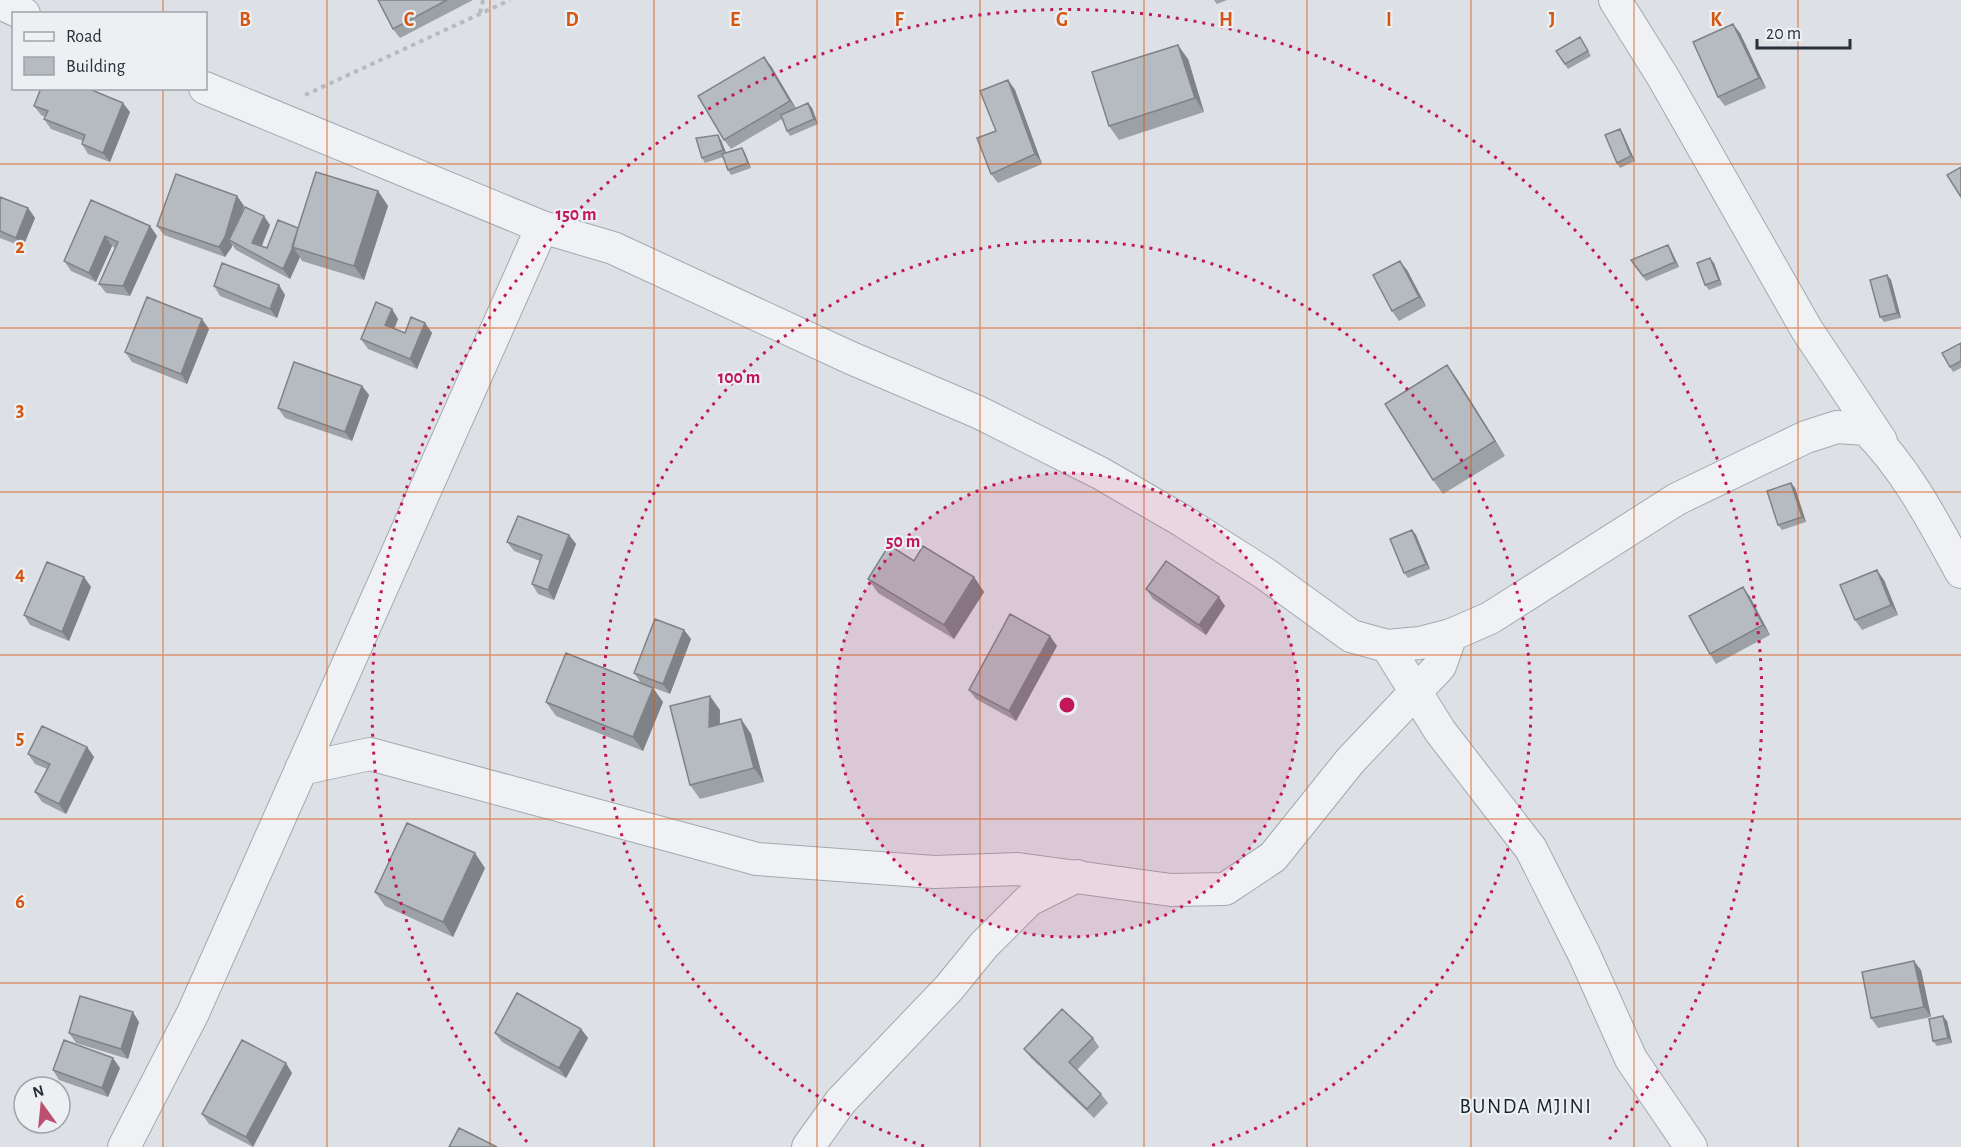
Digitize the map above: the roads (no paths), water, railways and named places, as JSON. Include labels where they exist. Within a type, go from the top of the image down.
[{"type":"street","points":[[1615,0],[1663,77],[1807,330],[1905,476]]},
{"type":"street","points":[[0,3],[20,12]]},
{"type":"street","points":[[207,89],[542,227],[613,248],[851,358],[978,412],[1100,473],[1181,520],[1264,573],[1351,636],[1387,646],[1420,643],[1451,635],[1490,618],[1677,499],[1806,436],[1837,427],[1866,429],[1886,449],[1915,490],[1961,572]]},
{"type":"street","points":[[124,1147],[193,1013],[542,227]]},
{"type":"street","points":[[301,769],[370,754],[757,859],[934,872],[1018,868],[1171,890],[1225,889],[1273,857],[1350,761],[1440,666],[1451,635]]},
{"type":"street","points":[[1387,646],[1440,731],[1531,849],[1584,954],[1631,1059],[1691,1147]]},
{"type":"street","points":[[808,1147],[841,1101],[949,988],[984,945],[1029,900],[1077,876]]},
{"type":"district","name":"BUNDA MJINI","points":[[1526,1106]]}]
